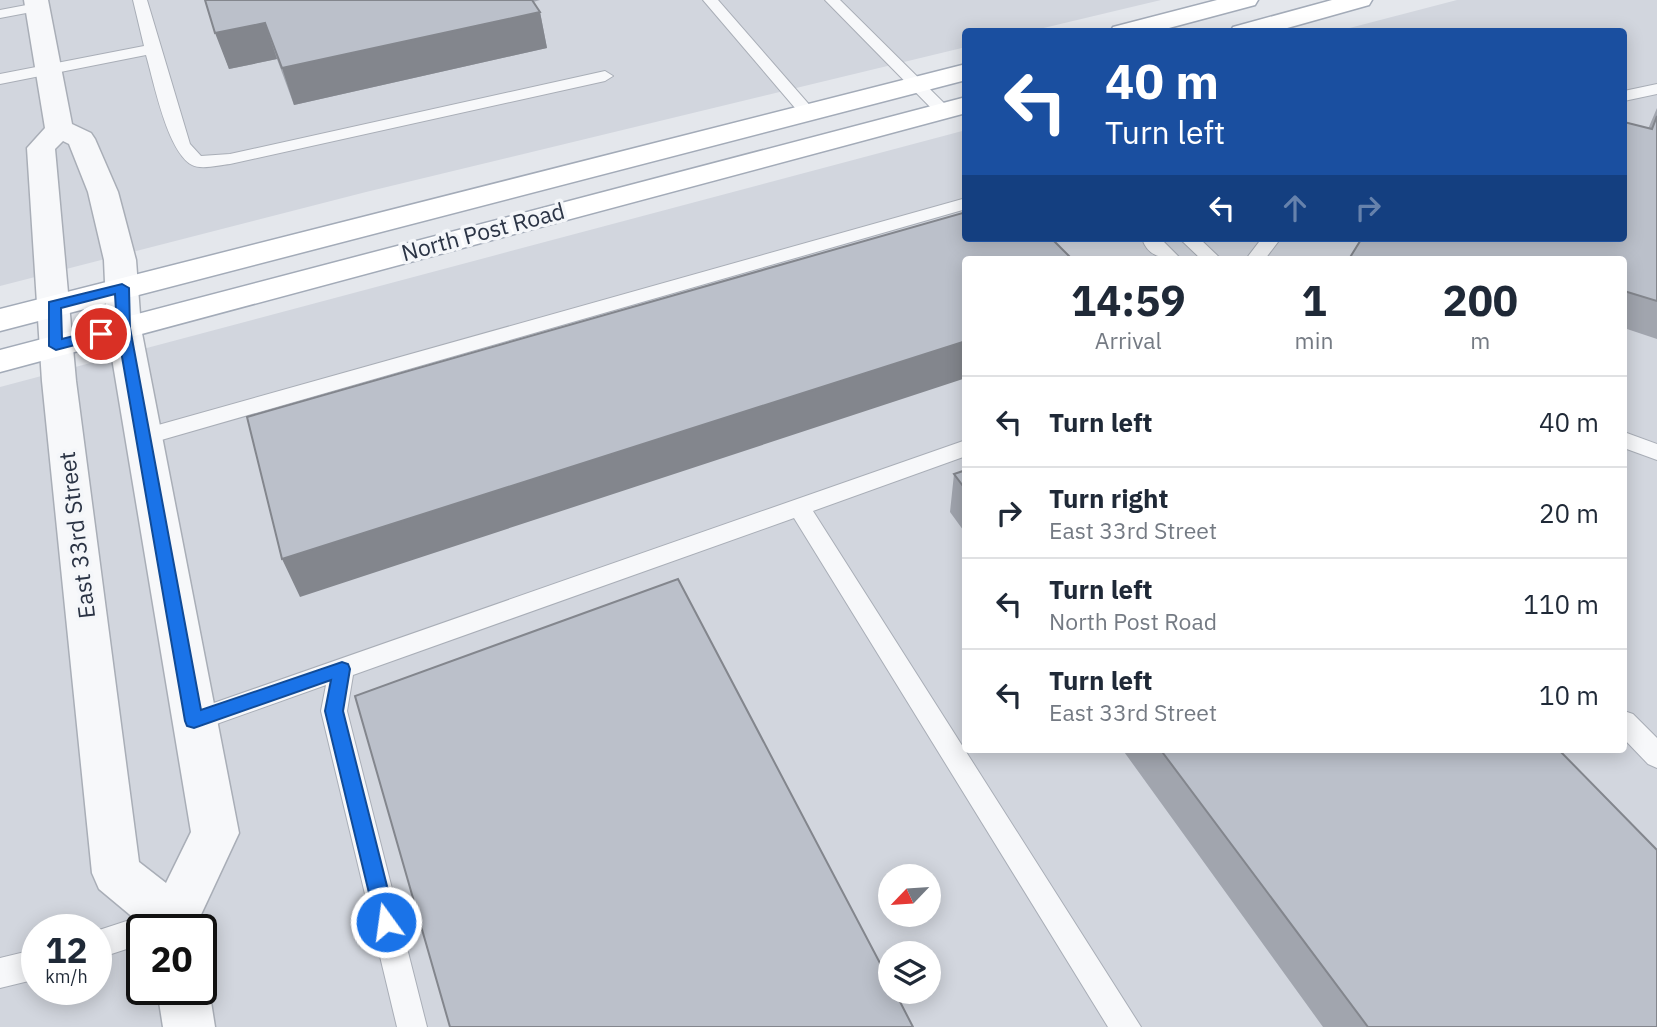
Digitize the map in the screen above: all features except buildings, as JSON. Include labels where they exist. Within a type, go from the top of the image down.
[{"type":"main road","points":[[1138,28],[1246,0]]},
{"type":"main road","points":[[1257,28],[1360,0]]},
{"type":"main road","name":"North Post Road","points":[[0,320],[962,73]]},
{"type":"main road","name":"North Post Road","points":[[0,361],[955,108]]},
{"type":"street","points":[[36,3],[59,129],[81,139],[103,192],[120,260],[124,328],[215,833],[166,914]]},
{"type":"street","name":"East 33rd Street","points":[[59,129],[41,148],[56,346],[116,873],[148,914]]},
{"type":"street","points":[[186,1005],[189,1027]]},
{"type":"lane","points":[[140,0],[152,49],[183,145],[197,160],[230,159],[605,76]]},
{"type":"lane","points":[[710,0],[807,112]]},
{"type":"lane","points":[[832,0],[917,84],[955,108]]},
{"type":"lane","points":[[0,14],[36,3]]},
{"type":"lane","points":[[0,79],[152,49]]},
{"type":"lane","points":[[1627,95],[1657,89]]},
{"type":"lane","points":[[144,437],[962,204]]},
{"type":"lane","points":[[1152,242],[1168,256]]},
{"type":"lane","points":[[1193,242],[1209,256]]},
{"type":"lane","points":[[1257,256],[1269,242]]},
{"type":"lane","points":[[1627,441],[1657,452]]},
{"type":"lane","points":[[194,721],[962,449]]},
{"type":"lane","points":[[799,507],[1126,1027]]},
{"type":"lane","points":[[342,669],[334,711],[412,1027]]},
{"type":"lane","points":[[1627,721],[1657,731]]},
{"type":"lane","points":[[1627,723],[1657,756]]},
{"type":"lane","points":[[0,973],[21,968]]},
{"type":"shaded area","points":[[0,0],[1161,0],[1044,28],[962,28],[962,48],[366,192],[0,286]]},
{"type":"shaded area","points":[[1457,0],[1657,0],[1657,1027],[0,1027],[0,387],[962,131],[962,242],[1627,242],[1627,28],[1350,28]]},
{"type":"route","points":[[101,334],[56,346],[54,306],[122,288],[124,328],[194,721],[342,669],[334,711],[386,922]]}]
